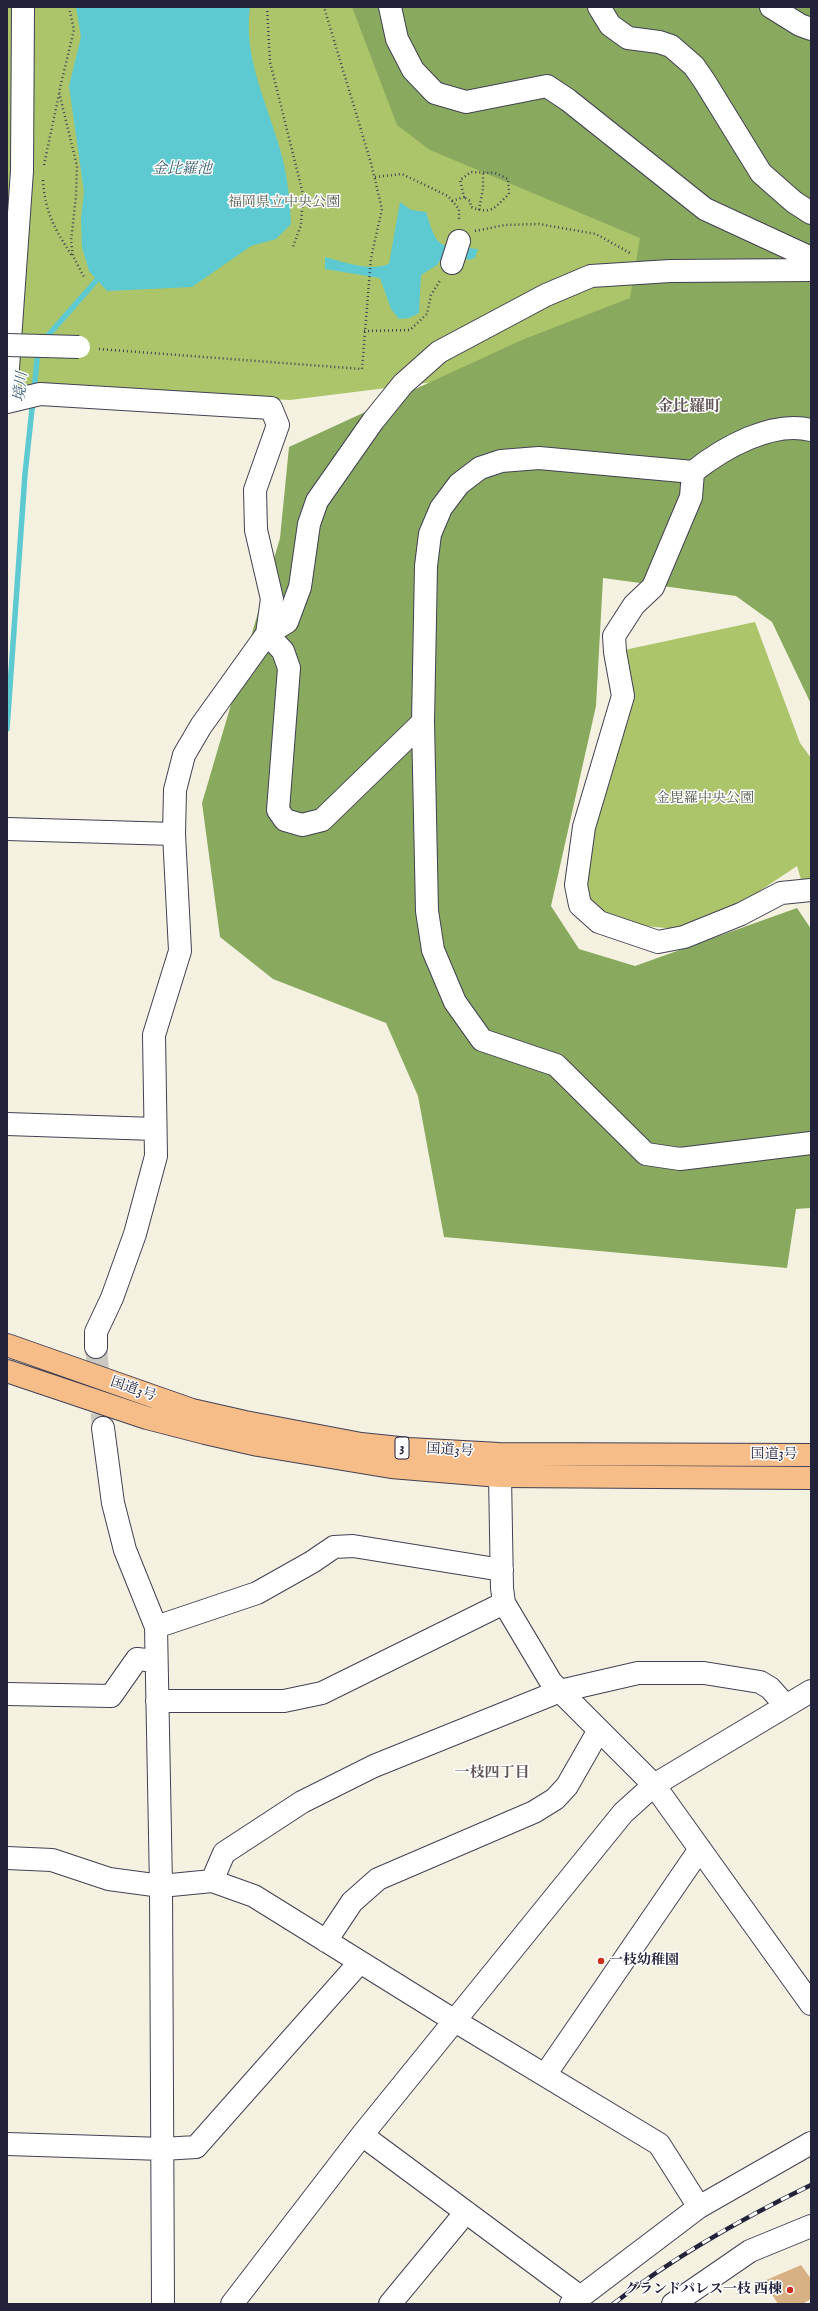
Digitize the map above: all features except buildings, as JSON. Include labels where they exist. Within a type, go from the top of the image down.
[{"type":"highway","name":"国道3号","points":[[7,1345],[192,1410],[245,1422],[361,1444],[409,1449],[499,1454],[811,1455]]},
{"type":"highway","name":"国道3号","points":[[7,1371],[147,1418],[258,1445],[391,1466],[500,1476],[811,1478]]},
{"type":"street","points":[[7,382],[22,171],[23,7]]},
{"type":"street","points":[[390,7],[397,39],[410,64],[435,93],[466,102],[548,86],[568,100],[704,209],[811,258]]},
{"type":"street","points":[[599,7],[610,25],[628,38],[659,42],[672,46],[694,66],[706,82],[760,173],[794,202],[811,213]]},
{"type":"street","points":[[771,7],[800,26],[811,29]]},
{"type":"street","points":[[452,263],[459,236]]},
{"type":"street","points":[[96,1348],[96,1332],[112,1298],[135,1234],[156,1156],[154,1035],[180,951],[174,834],[175,790],[184,755],[201,726],[267,634],[287,622],[300,587],[309,524],[317,500],[373,421],[403,384],[439,352],[513,311],[591,276],[670,270],[811,270]]},
{"type":"street","points":[[7,345],[79,347]]},
{"type":"street","points":[[7,402],[40,394],[271,408],[278,425],[255,490],[256,530],[272,599],[267,634]]},
{"type":"street","points":[[811,430],[798,428],[772,429],[714,455],[693,472],[539,458],[500,461],[480,468],[459,484],[441,508],[430,534],[426,566],[423,722],[427,911],[433,950],[455,1002],[482,1040],[556,1065],[646,1154],[680,1159],[811,1143]]},
{"type":"street","points":[[693,472],[691,497],[653,587],[634,605],[614,636],[614,652],[623,696],[584,827],[576,885],[580,905],[599,922],[658,942],[684,937],[741,914],[781,892],[811,890]]},
{"type":"street","points":[[267,634],[283,651],[289,668],[278,810],[285,820],[302,825],[322,820],[423,722]]},
{"type":"street","points":[[7,829],[174,834]]},
{"type":"street","points":[[7,1124],[155,1129]]},
{"type":"street","points":[[104,1428],[113,1502],[123,1543],[156,1627],[161,1886],[163,2304]]},
{"type":"street","points":[[500,1476],[504,1603],[551,1682],[654,1785],[811,2004]]},
{"type":"street","points":[[156,1627],[257,1593],[312,1562],[334,1547],[353,1546],[502,1570]]},
{"type":"street","points":[[157,1701],[284,1701],[322,1693],[504,1603]]},
{"type":"street","points":[[7,1694],[111,1696],[137,1659],[156,1661]]},
{"type":"street","points":[[212,1881],[224,1853],[302,1802],[374,1766],[560,1691],[638,1673],[704,1673],[760,1682],[770,1688],[786,1706]]},
{"type":"street","points":[[232,2304],[362,2135],[623,1812],[654,1785],[811,1691]]},
{"type":"street","points":[[326,1941],[352,1902],[378,1879],[534,1812],[555,1799],[567,1786],[599,1730]]},
{"type":"street","points":[[545,2075],[700,1849]]},
{"type":"street","points":[[7,1858],[52,1860],[109,1879],[161,1886],[212,1881],[254,1896],[455,2021],[659,2144],[699,2207]]},
{"type":"street","points":[[7,2144],[163,2149],[196,2147],[360,1962]]},
{"type":"street","points":[[362,2135],[466,2212],[575,2300],[699,2207],[811,2143]]},
{"type":"street","points":[[390,2304],[466,2212]]},
{"type":"street","points":[[673,2304],[750,2251],[811,2226]]},
{"type":"path","points":[[43,171],[59,92],[74,30],[69,7]]},
{"type":"path","points":[[267,7],[270,62],[303,194],[301,225],[293,247]]},
{"type":"path","points":[[79,347],[362,369],[371,258],[382,209],[375,178],[324,7]]},
{"type":"path","points":[[59,92],[76,166],[76,196],[71,241],[73,256]]},
{"type":"path","points":[[471,172],[495,173],[508,179],[509,194],[494,208],[483,212],[471,207],[470,201],[464,197],[460,180],[471,172]]},
{"type":"path","points":[[479,210],[483,188],[483,172]]},
{"type":"path","points":[[375,178],[402,174],[448,196],[459,209],[459,236],[505,225],[539,224],[596,234],[636,256]]},
{"type":"path","points":[[43,179],[45,202],[53,226],[73,256],[84,277]]},
{"type":"path","points":[[452,201],[464,197]]},
{"type":"path","points":[[364,331],[410,330],[427,314],[431,295],[452,263]]},
{"type":"green space","name":"福岡県立中央公園","points":[[7,7],[811,7],[811,335],[290,400],[7,386]]},
{"type":"green space","points":[[352,7],[811,7],[811,704],[772,622],[736,596],[603,578],[596,706],[551,906],[579,949],[635,966],[797,908],[811,929],[811,1208],[796,1209],[787,1268],[444,1237],[418,1096],[386,1023],[273,979],[220,937],[202,803],[280,538],[289,447],[522,340],[630,298],[640,238],[430,150],[397,125]]},
{"type":"green space","name":"金毘羅中央公園","points":[[755,622],[800,743],[811,758],[811,900],[804,890],[797,866],[700,931],[599,922],[576,885],[623,696],[615,652]]},
{"type":"water","name":"金比羅池","points":[[76,7],[250,7],[250,43],[253,60],[262,95],[282,156],[289,194],[291,224],[276,239],[251,246],[192,287],[107,291],[89,271],[82,247],[81,219],[84,192],[69,86],[81,37]]},
{"type":"water","points":[[400,202],[411,210],[426,212],[437,240],[442,244],[478,249],[475,258],[468,260],[463,256],[445,253],[437,265],[421,275],[419,313],[409,318],[399,319],[391,309],[380,278],[325,269],[325,257],[365,267],[389,264]]},
{"type":"waterway","name":"境川","points":[[44,340],[102,274]]},
{"type":"waterway","name":"境川","points":[[34,391],[38,350]]},
{"type":"waterway","name":"境川","points":[[7,729],[25,474],[33,400]]},
{"type":"tunnel","points":[[96,1347],[103,1428]]},
{"type":"railway","points":[[613,2304],[636,2286],[684,2254],[759,2211],[811,2185]]},
{"type":"place","name":"一枝幼稚園","points":[[601,1961]]},
{"type":"place","name":"グランドパレス一枝 西棟","points":[[790,2290]]},
{"type":"district","name":"金比羅町","points":[[689,408]]},
{"type":"district","name":"一枝四丁目","points":[[492,1774]]}]
